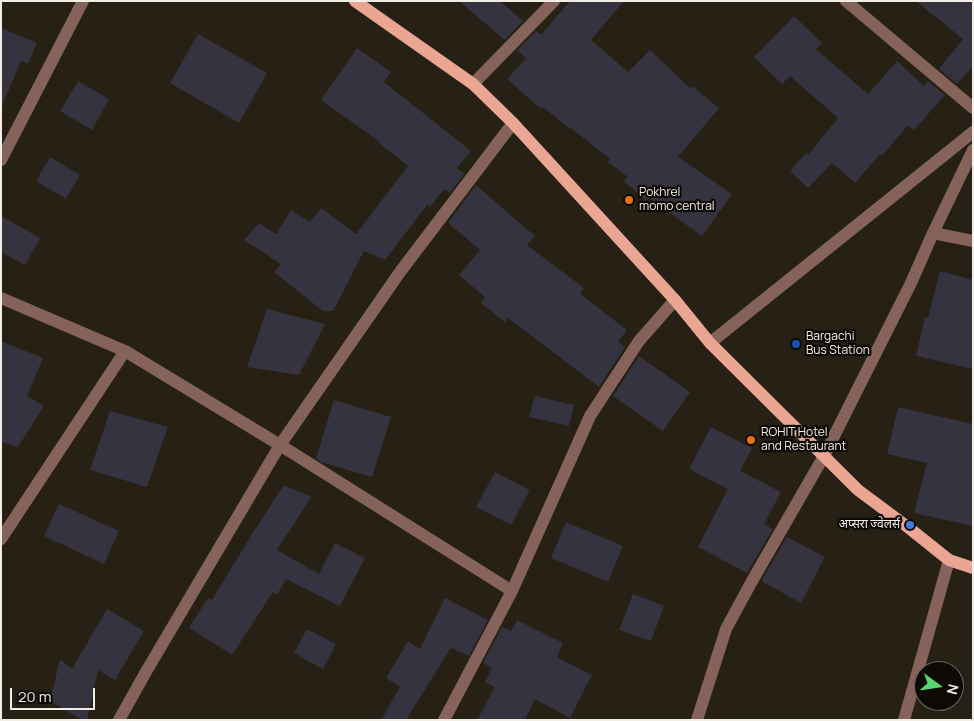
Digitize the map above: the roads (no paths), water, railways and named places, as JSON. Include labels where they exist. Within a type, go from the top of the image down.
[{"type":"main road","points":[[355,1],[473,84],[512,123],[675,300],[710,343],[858,490],[949,560],[973,568]]},
{"type":"street","points":[[1,160],[83,1]]},
{"type":"street","points":[[473,84],[554,1]]},
{"type":"street","points":[[846,1],[973,108]]},
{"type":"street","points":[[119,720],[280,445],[400,272],[512,123]]},
{"type":"street","points":[[710,343],[973,132]]},
{"type":"street","points":[[697,720],[726,629],[824,456],[911,282],[973,150]]},
{"type":"street","points":[[933,232],[973,241]]},
{"type":"street","points":[[1,298],[125,351],[280,445],[512,591]]},
{"type":"street","points":[[444,720],[512,591],[590,416],[639,341],[675,300]]},
{"type":"street","points":[[1,539],[125,351]]},
{"type":"street","points":[[904,720],[949,560]]},
{"type":"place","name":"Pokhrel momo central","points":[[629,200]]},
{"type":"place","name":"Bargachi Bus Station","points":[[796,344]]},
{"type":"place","name":"ROHIT Hotel and Restaurant","points":[[751,440]]},
{"type":"place","name":"अप्सरा ज्वेलर्स","points":[[910,525]]}]
